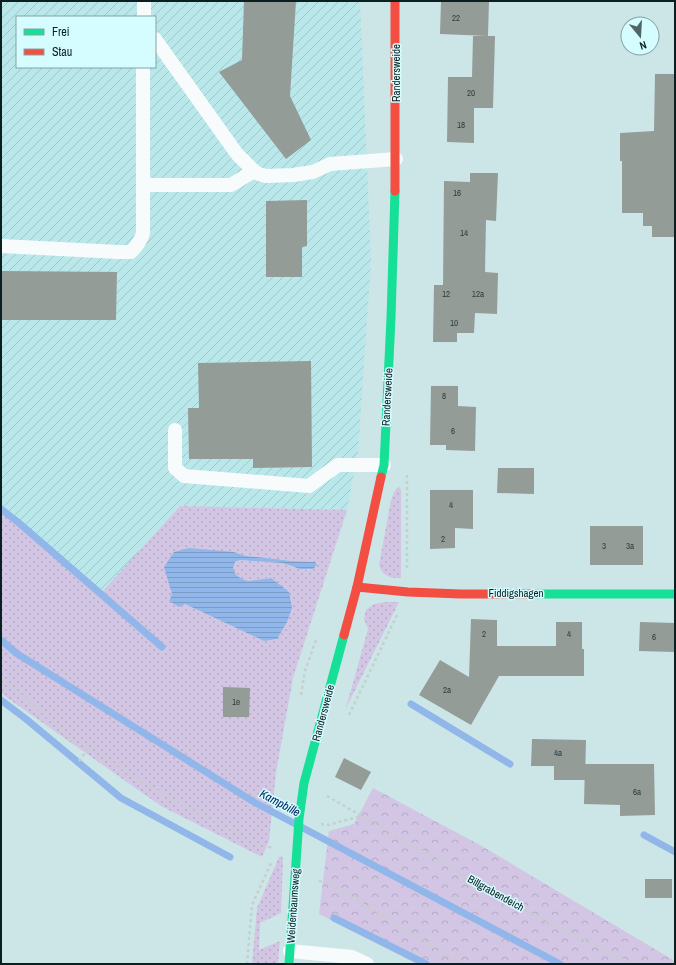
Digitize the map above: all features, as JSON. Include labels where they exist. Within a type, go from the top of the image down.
[{"type":"street","name":"Randersweide","points":[[299,819],[304,783],[357,587],[384,465],[391,318],[396,159],[395,1]]},
{"type":"street","name":"Fiddigshagen","points":[[357,587],[408,592],[453,594],[675,594]]},
{"type":"street","name":"Weidenbaumsweg","points":[[290,957],[299,819]]},
{"type":"lane","points":[[144,1],[144,16]]},
{"type":"lane","points":[[156,41],[237,154],[254,172],[266,176],[293,175],[313,172],[330,164],[396,159]]},
{"type":"lane","points":[[1,246],[131,252],[137,246],[143,233],[143,68]]},
{"type":"lane","points":[[143,185],[232,185],[254,172]]},
{"type":"lane","points":[[175,430],[175,468],[184,476],[309,486],[338,465],[384,465]]},
{"type":"lane","points":[[290,957],[352,957],[367,964]]},
{"type":"path","points":[[300,702],[305,671],[318,635]]},
{"type":"path","points":[[1,678],[74,739],[154,789],[201,816],[254,843],[269,847]]},
{"type":"path","points":[[79,761],[89,747]]},
{"type":"path","name":"Billgrabendeich","points":[[304,783],[519,907],[633,964]]},
{"type":"path","points":[[299,819],[328,825],[361,816]]},
{"type":"path","points":[[247,964],[252,905],[271,862]]},
{"type":"path","points":[[295,880],[312,880],[328,883],[463,964]]},
{"type":"shaded area","points":[[1,1],[360,1],[371,261],[358,453],[347,510],[180,506],[100,594],[1,509]]},
{"type":"green space","points":[[400,487],[401,578],[397,578],[387,576],[382,572],[379,565],[391,500],[394,492]]},
{"type":"green space","points":[[180,506],[347,510],[293,678],[276,773],[269,841],[262,857],[161,806],[1,693],[1,509],[100,594]],"holes":[[[234,552],[246,556],[315,562],[309,570],[292,567],[282,563],[240,560],[235,562],[233,568],[236,575],[242,579],[248,581],[271,578],[277,639],[264,641],[185,604],[169,601],[172,594]]]},
{"type":"green space","points":[[399,602],[346,708],[368,629],[364,619],[366,610],[374,604]]},
{"type":"green space","points":[[373,788],[480,845],[675,961],[675,964],[417,964],[319,914],[329,831],[354,824]]},
{"type":"green space","points":[[281,856],[283,859],[281,913],[260,923],[259,950],[280,941],[278,962],[276,964],[252,964],[257,908],[279,857]]},
{"type":"water","points":[[189,548],[234,552],[246,556],[291,561],[315,562],[317,565],[313,569],[300,569],[282,563],[240,560],[235,562],[233,568],[236,575],[242,579],[248,581],[271,578],[289,592],[292,608],[287,622],[277,639],[264,641],[185,604],[179,607],[169,601],[172,594],[164,567],[174,552]]},
{"type":"building","points":[[244,1],[296,1],[290,96],[311,140],[286,159],[219,72],[242,60]]},
{"type":"building","points":[[441,1],[489,1],[488,36],[440,34]]},
{"type":"building","points":[[473,36],[495,36],[493,108],[474,108],[474,143],[447,142],[448,77],[472,77]]},
{"type":"building","points":[[655,74],[675,74],[675,237],[652,237],[652,226],[643,226],[643,213],[622,213],[622,161],[620,161],[620,133],[654,131]]},
{"type":"building","points":[[470,173],[498,173],[496,221],[486,220],[485,272],[498,273],[497,314],[475,313],[474,333],[457,333],[457,342],[433,342],[434,285],[443,285],[444,181],[470,182]]},
{"type":"building","points":[[307,200],[307,246],[302,247],[302,277],[266,277],[266,201]]},
{"type":"building","points":[[1,271],[117,272],[116,320],[1,320]]},
{"type":"building","points":[[311,361],[312,467],[253,468],[253,459],[189,459],[188,408],[199,408],[198,363]]},
{"type":"building","points":[[431,386],[458,386],[458,406],[476,407],[475,451],[446,450],[446,445],[430,445]]},
{"type":"building","points":[[498,468],[534,468],[534,494],[497,493]]},
{"type":"building","points":[[430,490],[473,490],[473,529],[455,528],[455,548],[430,549]]},
{"type":"building","points":[[590,526],[643,526],[643,565],[590,565]]},
{"type":"building","points":[[471,619],[497,620],[497,646],[556,646],[556,622],[582,622],[584,676],[499,676],[471,725],[419,695],[440,660],[469,677]]},
{"type":"building","points":[[640,622],[675,623],[675,652],[639,651]]},
{"type":"building","points":[[223,687],[250,688],[249,717],[223,717]]},
{"type":"building","points":[[532,739],[586,740],[585,780],[554,780],[554,766],[531,766]]},
{"type":"building","points":[[344,758],[371,772],[361,790],[335,777]]},
{"type":"building","points":[[585,764],[654,764],[655,815],[620,816],[620,805],[584,804]]},
{"type":"building","points":[[645,879],[672,879],[672,898],[645,898]]},
{"type":"waterway","points":[[1,509],[162,647]]},
{"type":"waterway","name":"Kampbille","points":[[1,640],[16,653],[254,802],[560,964]]},
{"type":"waterway","points":[[1,700],[121,798],[230,857]]},
{"type":"waterway","points":[[411,704],[510,764]]},
{"type":"waterway","points":[[644,835],[675,852]]},
{"type":"waterway","points":[[334,918],[426,964]]},
{"type":"traffic: fast","points":[[381,477],[384,465],[395,191]]},
{"type":"traffic: fast","points":[[532,594],[675,594]]},
{"type":"traffic: fast","points":[[289,964],[299,819],[304,783],[344,635]]},
{"type":"traffic: jam","points":[[395,1],[395,191]]},
{"type":"traffic: jam","points":[[344,635],[357,587],[381,477]]},
{"type":"traffic: jam","points":[[357,587],[408,592],[532,594]]}]
